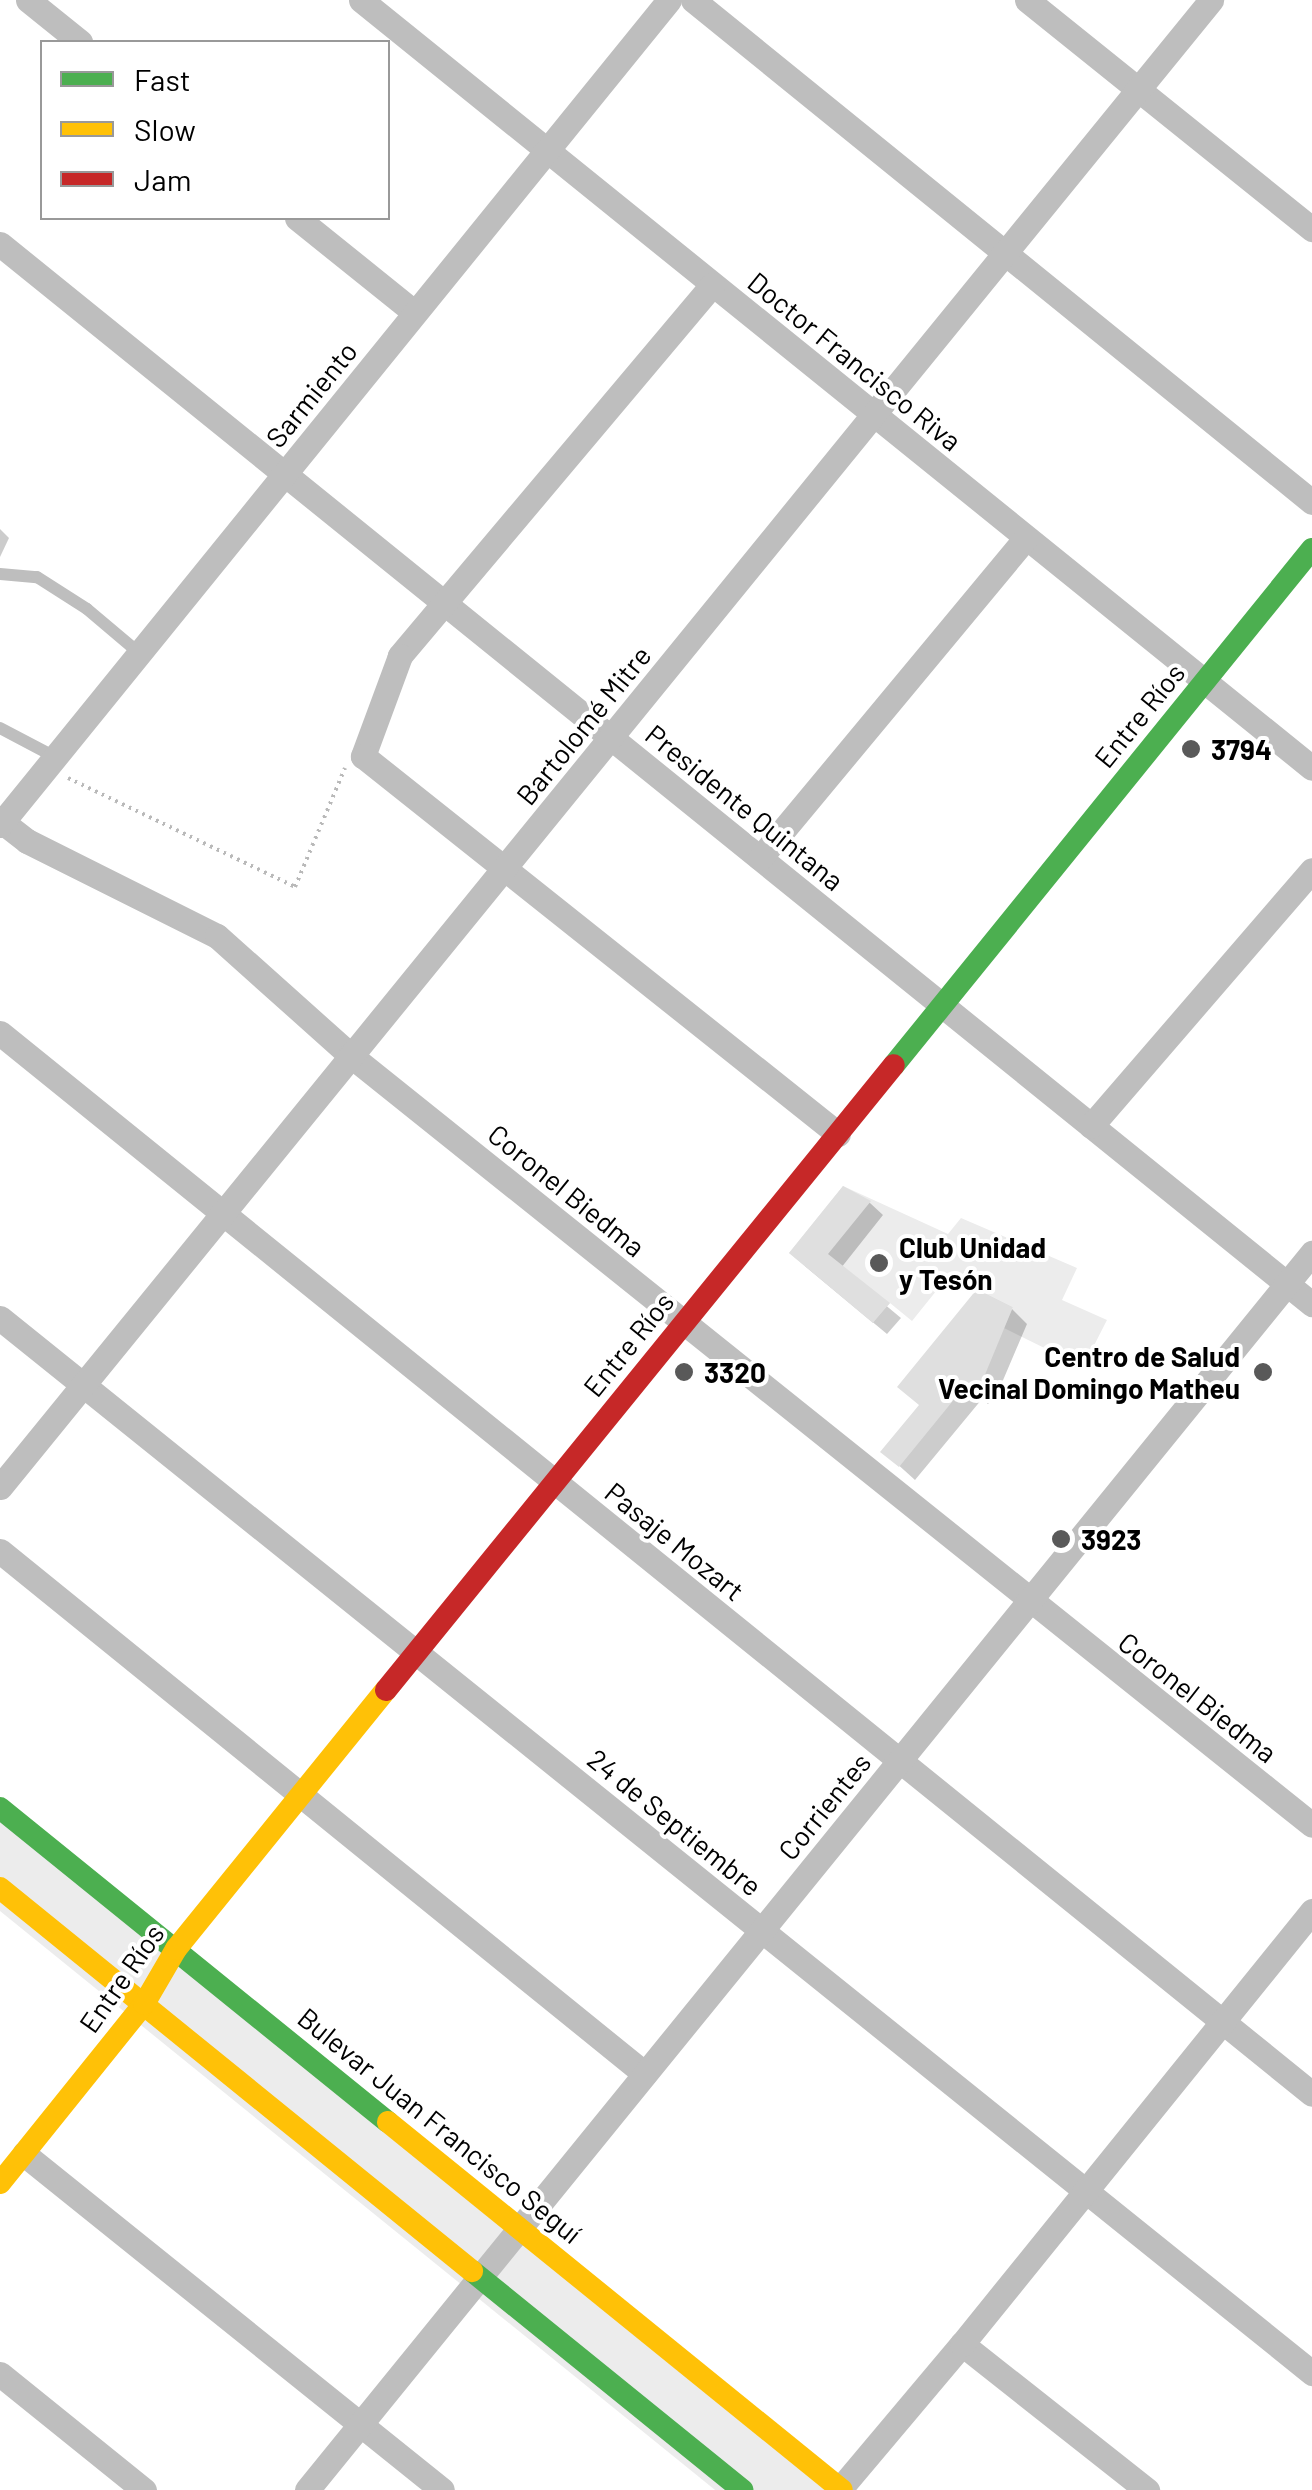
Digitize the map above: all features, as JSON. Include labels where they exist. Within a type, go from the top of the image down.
[{"type":"street","points":[[28,0],[78,40]]},
{"type":"street","name":"Doctor Francisco Riva","points":[[361,0],[1312,768]]},
{"type":"street","name":"Sarmiento","points":[[1,822],[669,0]]},
{"type":"street","points":[[693,0],[1312,502]]},
{"type":"street","points":[[1027,0],[1312,229]]},
{"type":"street","name":"Bartolomé Mitre","points":[[0,1486],[1211,0]]},
{"type":"street","points":[[299,220],[415,313]]},
{"type":"street","name":"Presidente Quintana","points":[[0,244],[1312,1304]]},
{"type":"street","points":[[712,285],[400,656],[363,756],[838,1134]]},
{"type":"street","points":[[760,858],[1026,538]]},
{"type":"street","name":"Entre Ríos","points":[[0,2183],[144,2004],[176,1950],[1312,549]]},
{"type":"street","name":"Coronel Biedma","points":[[1,822],[26,841],[217,936],[350,1055],[1312,1826]]},
{"type":"street","points":[[1091,1126],[1312,870]]},
{"type":"street","name":"Pasaje Mozart","points":[[0,1034],[1312,2094]]},
{"type":"street","name":"Corrientes","points":[[307,2490],[1312,1252]]},
{"type":"street","name":"24 de Septiembre","points":[[0,1318],[1312,2373]]},
{"type":"street","points":[[0,1551],[646,2074]]},
{"type":"street","name":"Bulevar Juan Francisco Seguí","points":[[0,1808],[840,2489]]},
{"type":"street","points":[[0,1888],[742,2490]]},
{"type":"street","points":[[840,2489],[1312,1911]]},
{"type":"street","points":[[24,2154],[442,2490]]},
{"type":"street","points":[[962,2344],[1147,2490]]},
{"type":"street","points":[[0,2374],[144,2490]]},
{"type":"lane","points":[[0,574],[38,577],[88,609],[139,653]]},
{"type":"lane","points":[[0,728],[50,762]]},
{"type":"path","points":[[50,762],[296,887],[345,769],[363,756]]},
{"type":"shaded area","points":[[843,1186],[948,1234],[961,1218],[1077,1268],[1062,1300],[1107,1320],[1083,1367],[1004,1328],[1013,1307],[949,1275],[912,1321],[890,1303],[873,1323],[789,1253]]},
{"type":"shaded area","points":[[0,1808],[842,2490],[715,2490],[0,1911]]},
{"type":"building","points":[[843,1186],[871,1201],[828,1254],[890,1303],[873,1323],[789,1253]]},
{"type":"building","points":[[977,1289],[1013,1307],[984,1377],[972,1391],[965,1386],[899,1467],[880,1452],[919,1405],[897,1387]]},
{"type":"traffic: fast","points":[[894,1065],[1312,549]]},
{"type":"traffic: fast","points":[[0,1808],[388,2122]]},
{"type":"traffic: fast","points":[[472,2271],[742,2490]]},
{"type":"traffic: slow","points":[[0,2183],[144,2004],[176,1949],[386,1690]]},
{"type":"traffic: slow","points":[[0,1888],[472,2271]]},
{"type":"traffic: slow","points":[[388,2122],[842,2490]]},
{"type":"traffic: jam","points":[[386,1690],[894,1065]]},
{"type":"place","name":"3794","points":[[1191,749]]},
{"type":"place","name":"Club Unidad y Tesón","points":[[879,1263]]},
{"type":"place","name":"3320","points":[[684,1372]]},
{"type":"place","name":"Centro de Salud Vecinal Domingo Matheu","points":[[1263,1372]]},
{"type":"place","name":"3923","points":[[1061,1539]]}]
